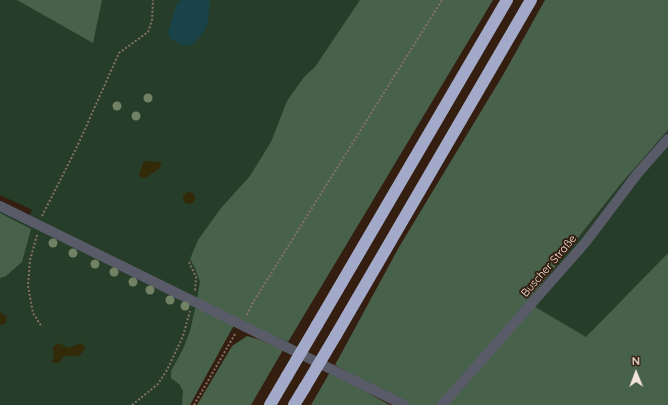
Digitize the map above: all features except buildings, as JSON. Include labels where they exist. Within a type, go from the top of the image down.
[{"type":"highway","points":[[270,405],[507,0]]},
{"type":"highway","points":[[294,405],[531,0]]},
{"type":"lane","name":"Buscher Straße","points":[[442,405],[585,243],[638,173],[668,139]]},
{"type":"lane","points":[[0,206],[38,230],[194,301],[241,326],[404,405]]},
{"type":"path","points":[[42,327],[33,313],[28,286],[30,260],[43,214],[76,149],[119,53],[148,32],[152,20],[153,0]]},
{"type":"path","points":[[194,405],[235,332],[241,326],[252,304],[442,0]]},
{"type":"path","points":[[189,262],[196,277],[194,301]]},
{"type":"path","points":[[132,405],[158,384],[167,370],[183,336],[190,313]]},
{"type":"green space","points":[[0,0],[428,0],[237,320],[189,405],[0,405],[0,211],[25,223],[32,210],[0,195]]},
{"type":"green space","points":[[17,0],[102,0],[93,43]]},
{"type":"green space","points":[[360,0],[493,0],[288,342],[237,320],[197,299],[200,282],[190,259],[198,240],[221,208],[250,176],[271,142],[287,101],[304,77],[315,67]]},
{"type":"green space","points":[[545,0],[668,0],[668,130],[620,185],[527,302],[586,337],[668,253],[668,405],[407,405],[335,365],[399,247],[503,75]]},
{"type":"green space","points":[[668,130],[668,253],[586,338],[527,302],[620,185]]},
{"type":"green space","points":[[0,213],[31,229],[22,262],[6,276],[0,278]]},
{"type":"green space","points":[[196,305],[234,325],[190,405],[182,405],[183,391],[180,385],[171,378],[171,371],[183,349],[190,331]]},
{"type":"green space","points":[[247,336],[283,350],[251,405],[197,405],[232,346]]},
{"type":"green space","points":[[330,372],[390,405],[311,405]]},
{"type":"sand","points":[[144,161],[159,162],[162,164],[160,168],[147,177],[141,178],[139,174]]},
{"type":"sand","points":[[191,192],[194,193],[194,203],[187,204],[184,203],[183,196],[184,193]]},
{"type":"sand","points":[[0,312],[7,317],[6,323],[2,325],[0,325]]},
{"type":"sand","points":[[58,343],[69,348],[81,343],[85,347],[85,350],[78,356],[65,356],[58,363],[54,363],[52,361],[54,355],[53,347]]},
{"type":"water","points":[[181,0],[210,0],[208,23],[203,33],[193,44],[183,46],[170,38],[168,32],[176,6]]}]
